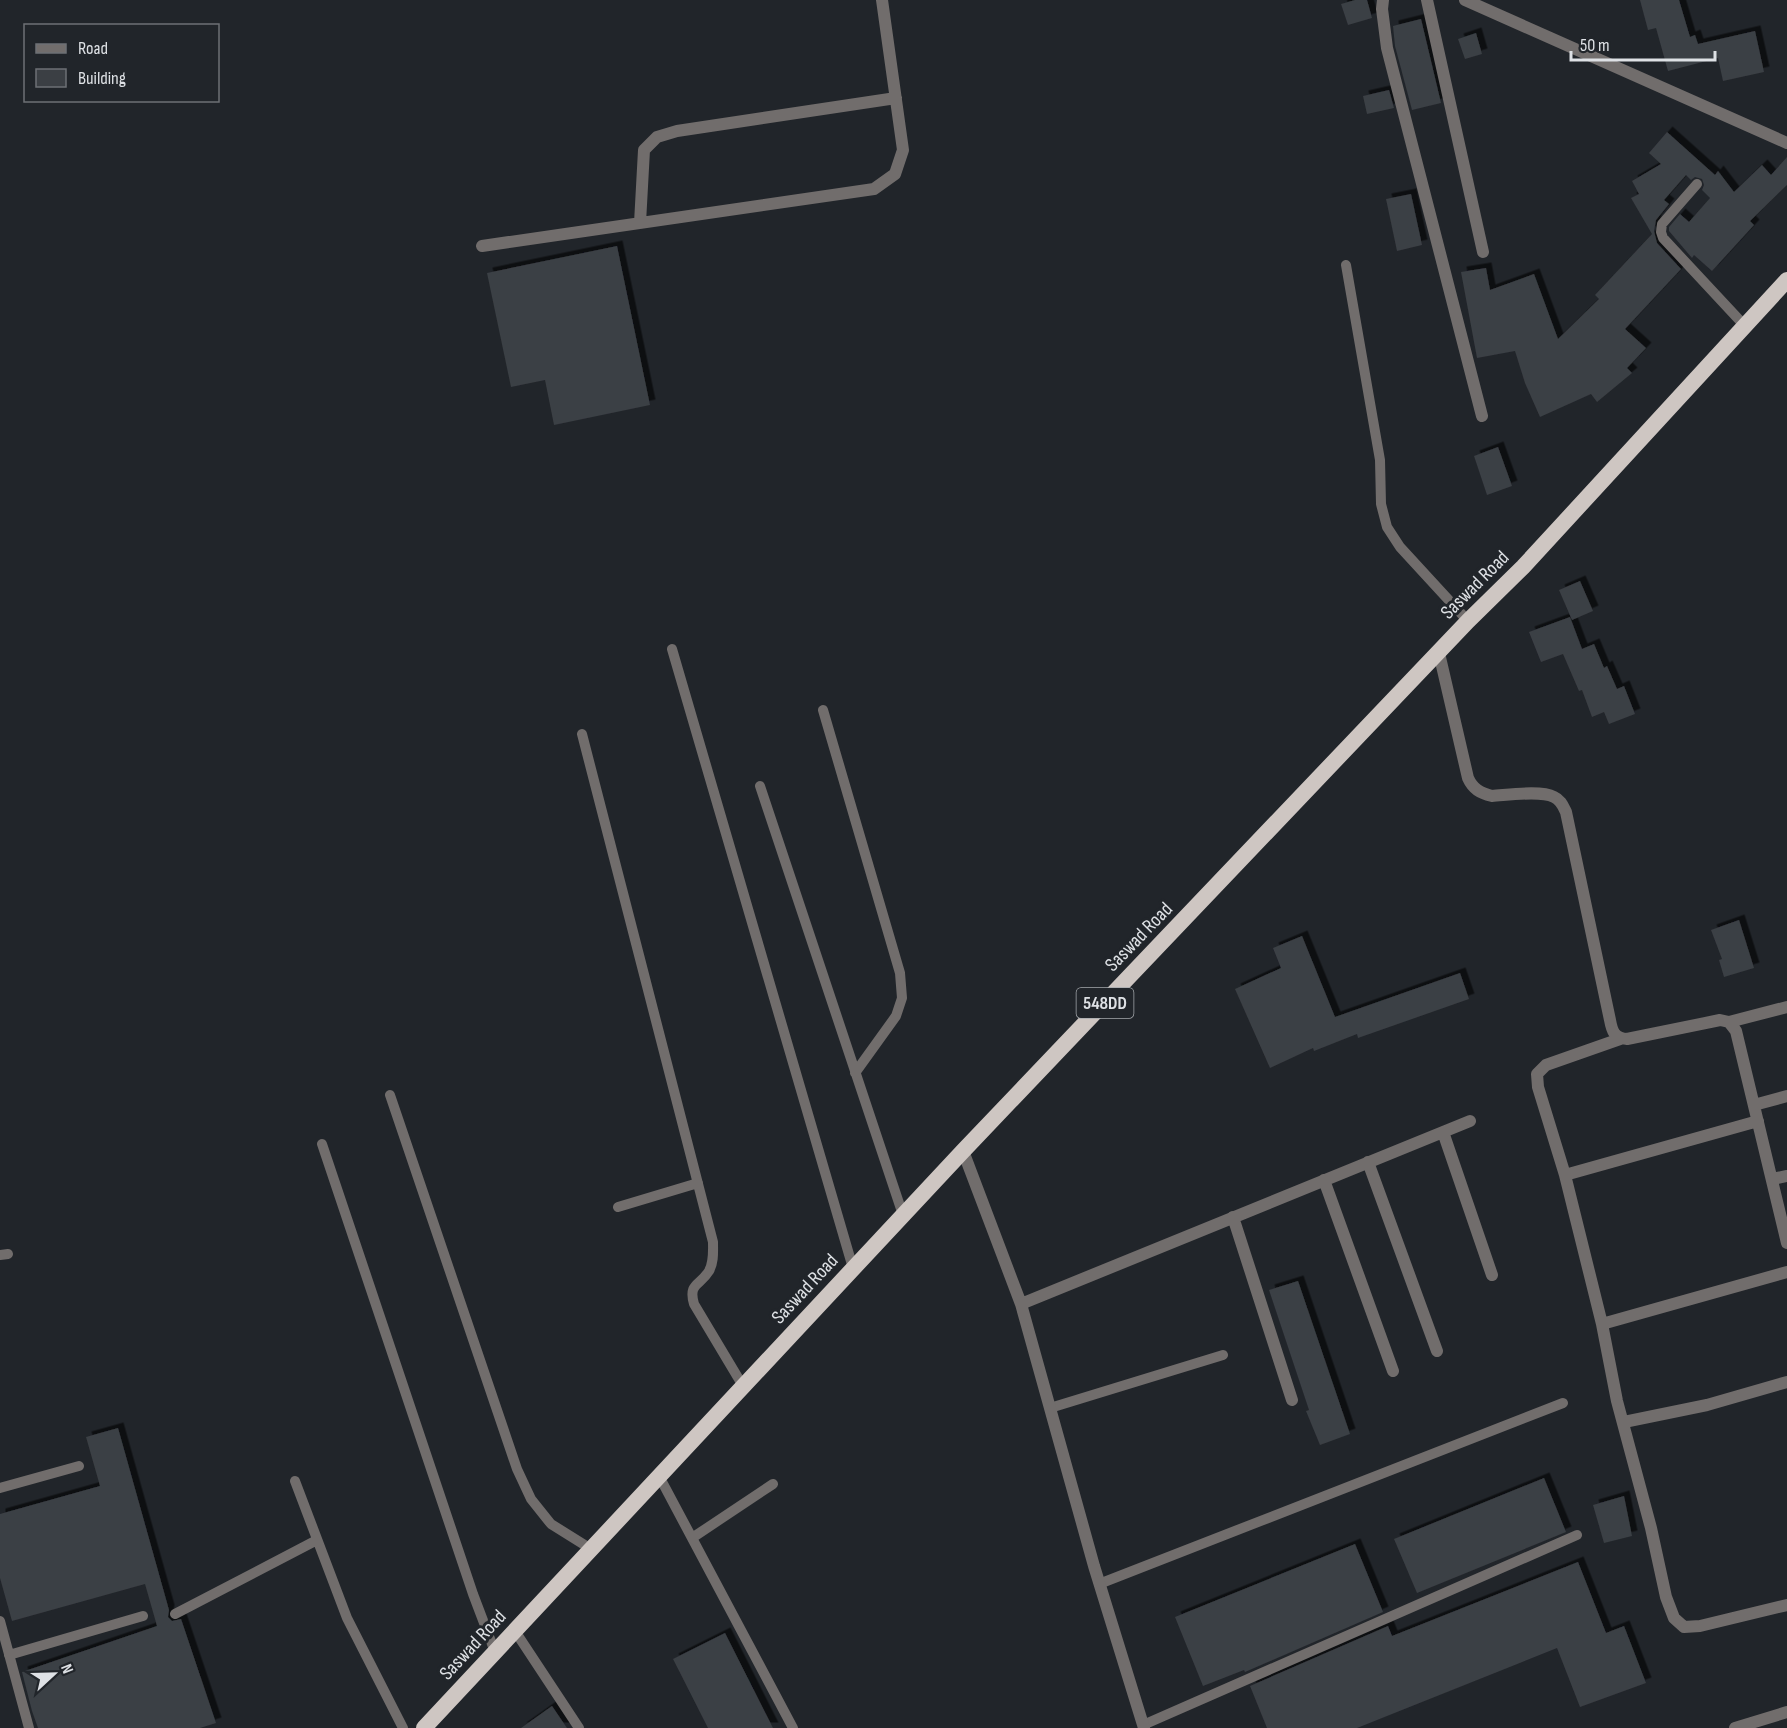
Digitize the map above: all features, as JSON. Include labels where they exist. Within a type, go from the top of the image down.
[{"type":"highway","name":"Saswad Road","points":[[424,1728],[963,1151],[1468,621],[1523,567],[1787,280]]},
{"type":"street","points":[[482,246],[874,189],[895,174],[903,150],[882,0]]},
{"type":"street","points":[[1383,0],[1387,48],[1482,416]]},
{"type":"street","points":[[1427,0],[1483,252]]},
{"type":"street","points":[[1465,0],[1787,143]]},
{"type":"street","points":[[640,223],[644,150],[657,137],[677,131],[896,98]]},
{"type":"street","points":[[1439,653],[1468,778],[1472,786],[1484,794],[1492,795],[1543,794],[1554,796],[1561,802],[1566,812],[1610,1020],[1614,1035],[1620,1039]]},
{"type":"street","points":[[1787,1007],[1729,1022],[1720,1020],[1620,1039],[1546,1065],[1537,1074],[1538,1087],[1564,1174],[1602,1324],[1617,1401],[1651,1528],[1666,1597],[1674,1618],[1684,1627],[1701,1626],[1787,1605]]},
{"type":"street","points":[[1729,1022],[1736,1031],[1787,1243]]},
{"type":"street","points":[[1754,1105],[1787,1096]]},
{"type":"street","points":[[1021,1304],[1470,1121]]},
{"type":"street","points":[[1564,1174],[1758,1121]]},
{"type":"street","points":[[1443,1132],[1492,1275]]},
{"type":"street","points":[[963,1151],[1021,1304],[1099,1584],[1144,1727]]},
{"type":"street","points":[[1368,1162],[1437,1351]]},
{"type":"street","points":[[1772,1179],[1787,1176]]},
{"type":"street","points":[[1324,1180],[1393,1371]]},
{"type":"street","points":[[1233,1217],[1292,1400]]},
{"type":"street","points":[[1602,1324],[1787,1272]]},
{"type":"street","points":[[1624,1422],[1707,1405],[1787,1382]]},
{"type":"street","points":[[1735,1728],[1787,1712]]},
{"type":"lane","points":[[1698,184],[1662,224],[1660,232],[1744,325]]},
{"type":"lane","points":[[1346,265],[1380,460],[1381,504],[1387,527],[1400,547],[1468,621]]},
{"type":"lane","points":[[672,650],[853,1268]]},
{"type":"lane","points":[[823,710],[900,973],[902,998],[896,1016],[855,1073]]},
{"type":"lane","points":[[582,734],[713,1242],[713,1258],[708,1272],[695,1286],[692,1295],[694,1304],[743,1386]]},
{"type":"lane","points":[[759,786],[903,1215]]},
{"type":"lane","points":[[390,1095],[517,1469],[531,1499],[551,1524],[591,1549]]},
{"type":"lane","points":[[322,1144],[473,1594],[495,1652]]},
{"type":"lane","points":[[618,1207],[698,1183]]},
{"type":"lane","points":[[1050,1408],[1223,1355]]},
{"type":"lane","points":[[1099,1584],[1563,1403]]},
{"type":"lane","points":[[0,1488],[79,1466]]},
{"type":"lane","points":[[659,1476],[793,1728]]},
{"type":"lane","points":[[295,1481],[347,1618],[403,1728]]},
{"type":"lane","points":[[692,1538],[773,1484]]},
{"type":"lane","points":[[1144,1727],[1577,1535]]},
{"type":"lane","points":[[175,1614],[317,1540]]},
{"type":"lane","points":[[9,1655],[142,1616]]},
{"type":"lane","points":[[0,1621],[29,1728]]},
{"type":"lane","points":[[515,1631],[579,1728]]},
{"type":"building","points":[[1355,0],[1367,0],[1372,18],[1348,25],[1341,4]]},
{"type":"building","points":[[1640,0],[1679,0],[1690,37],[1695,35],[1698,44],[1755,31],[1764,72],[1723,81],[1718,58],[1668,71],[1656,28],[1648,30]]},
{"type":"building","points":[[1421,19],[1441,103],[1412,110],[1395,46],[1393,26]]},
{"type":"building","points":[[1476,33],[1482,54],[1465,59],[1458,39]]},
{"type":"building","points":[[1389,90],[1394,108],[1367,114],[1363,96]]},
{"type":"building","points":[[1667,132],[1715,175],[1718,171],[1734,192],[1762,165],[1771,175],[1787,157],[1787,185],[1750,221],[1754,225],[1712,271],[1694,255],[1692,258],[1669,231],[1669,227],[1680,214],[1689,222],[1710,198],[1702,190],[1704,185],[1702,179],[1695,177],[1691,180],[1686,175],[1664,200],[1669,204],[1656,220],[1654,231],[1657,243],[1681,269],[1625,329],[1646,348],[1627,368],[1632,373],[1597,402],[1591,394],[1540,417],[1525,383],[1515,351],[1477,358],[1461,272],[1486,268],[1490,290],[1534,274],[1558,339],[1599,299],[1595,295],[1652,234],[1631,198],[1639,194],[1632,181],[1661,164],[1649,153]]},
{"type":"building","points":[[1411,194],[1422,245],[1397,251],[1386,199]]},
{"type":"building","points":[[617,246],[650,405],[554,425],[545,380],[511,387],[487,273]]},
{"type":"building","points":[[1498,447],[1512,486],[1487,495],[1474,456]]},
{"type":"building","points":[[1580,581],[1593,611],[1572,620],[1559,590]]},
{"type":"building","points":[[1570,617],[1582,649],[1594,644],[1604,668],[1607,666],[1617,689],[1624,686],[1635,714],[1609,724],[1604,712],[1592,717],[1582,690],[1579,691],[1563,654],[1541,662],[1529,632]]},
{"type":"building","points":[[1739,920],[1754,968],[1724,977],[1719,960],[1722,959],[1711,930]]},
{"type":"building","points":[[1302,936],[1335,1017],[1460,973],[1469,999],[1358,1038],[1357,1034],[1314,1051],[1313,1048],[1270,1068],[1235,989],[1281,968],[1273,948]]},
{"type":"building","points":[[1298,1281],[1350,1434],[1320,1445],[1306,1411],[1309,1410],[1269,1290]]},
{"type":"building","points":[[118,1428],[169,1610],[168,1617],[172,1621],[181,1619],[216,1723],[200,1728],[38,1728],[32,1711],[22,1672],[157,1626],[145,1584],[12,1621],[0,1578],[0,1514],[100,1486],[86,1437]]},
{"type":"building","points":[[1544,1478],[1566,1532],[1417,1593],[1394,1539]]},
{"type":"building","points":[[1624,1496],[1632,1536],[1604,1543],[1593,1505]]},
{"type":"building","points":[[1355,1544],[1383,1612],[1245,1672],[1244,1670],[1203,1686],[1175,1617]]},
{"type":"building","points":[[1578,1562],[1606,1633],[1624,1626],[1646,1683],[1580,1707],[1557,1648],[1357,1728],[1267,1728],[1250,1686],[1388,1626],[1392,1636]]},
{"type":"building","points":[[725,1633],[773,1728],[708,1728],[673,1659]]},
{"type":"building","points":[[552,1706],[567,1728],[521,1728]]}]
